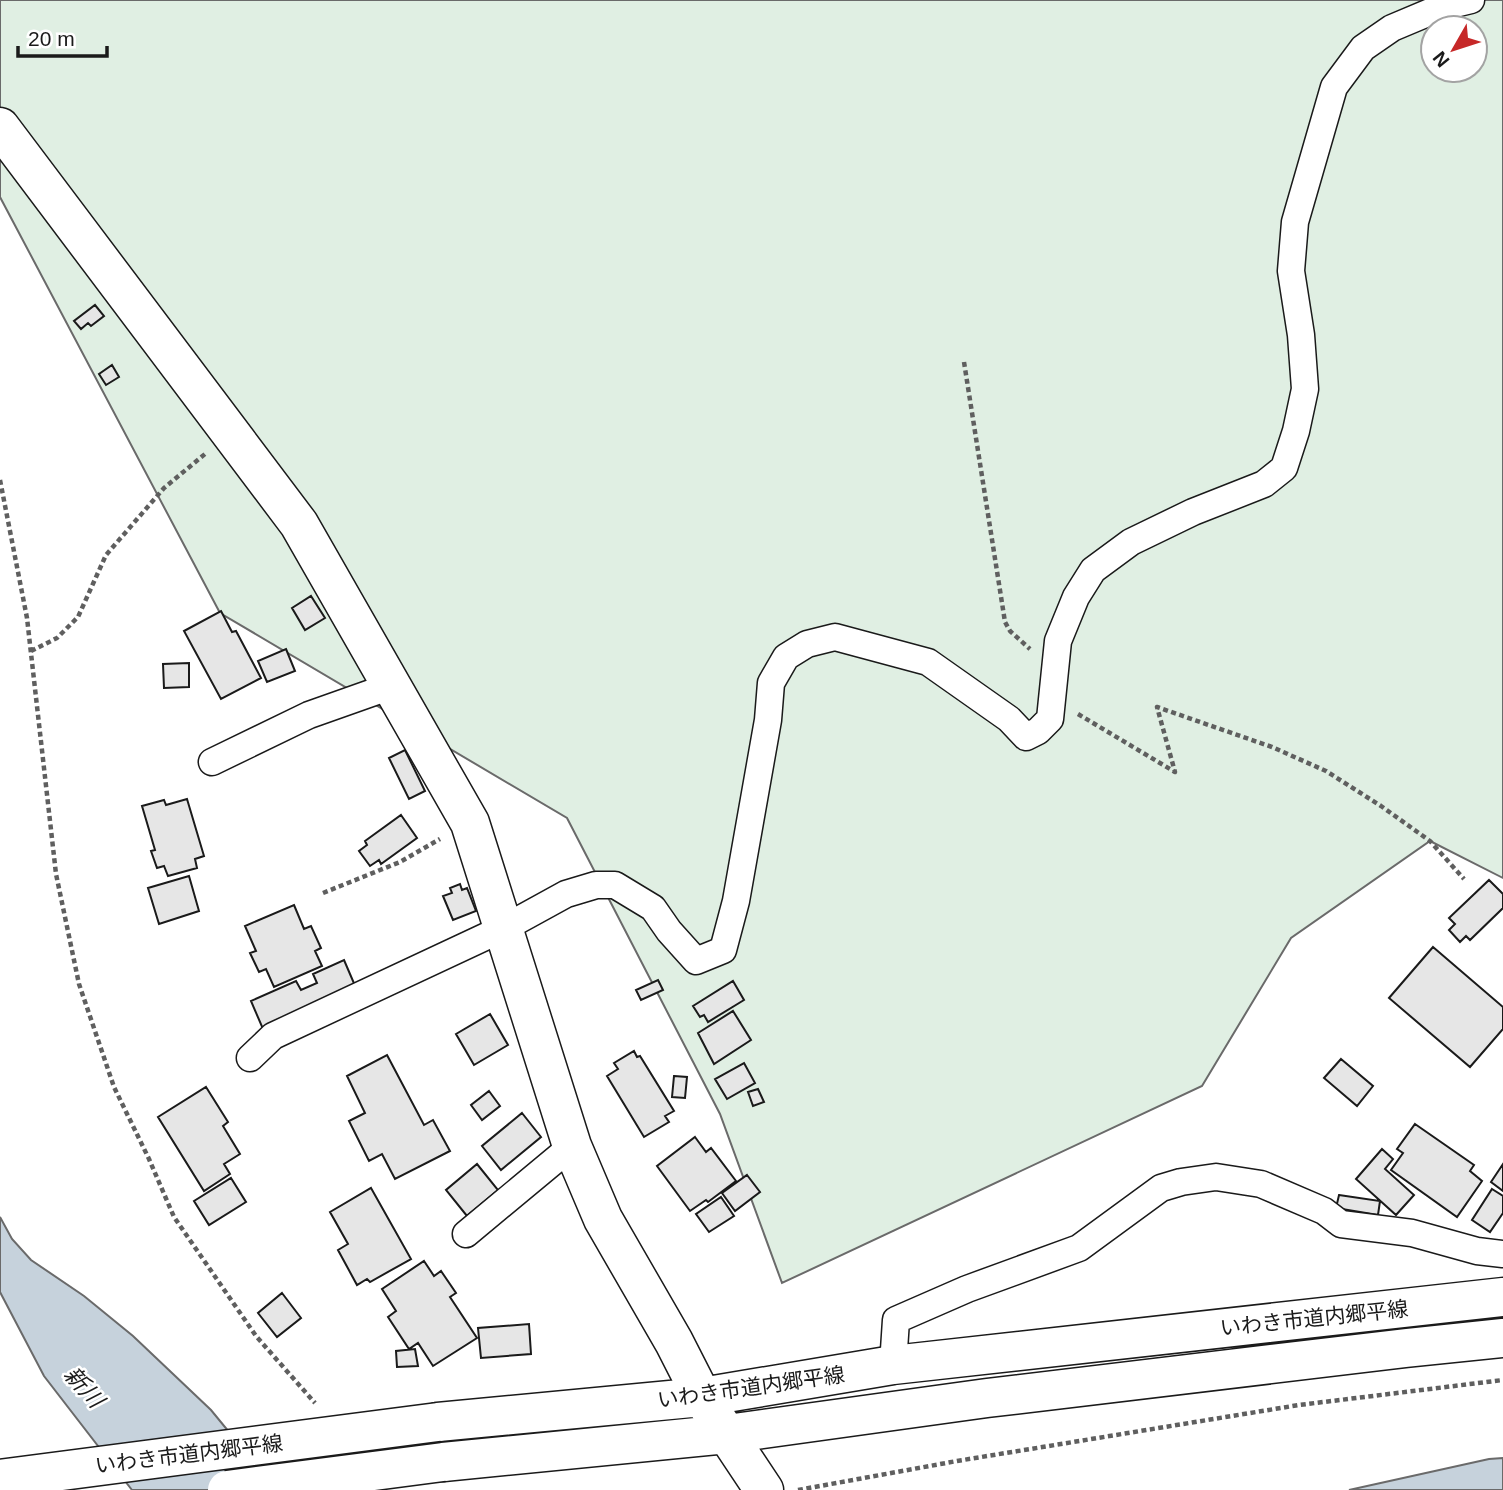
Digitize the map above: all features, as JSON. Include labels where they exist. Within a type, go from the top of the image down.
[{"type":"street","points":[[250,1058],[273,1036],[503,928],[566,894],[596,885],[615,885],[653,908],[696,961],[723,950],[738,888],[768,720],[771,683],[786,657],[807,644],[835,637],[928,662],[1009,719],[1026,737],[1038,731],[1050,719],[1058,641],[1071,608],[1093,570],[1131,542],[1193,512],[1264,484],[1284,468],[1305,389],[1301,335],[1291,271],[1295,222],[1335,87],[1363,48],[1392,28],[1442,7],[1471,0]]},
{"type":"street","points":[[0,127],[299,524],[470,823],[572,1146],[603,1219],[674,1342],[702,1397],[764,1490]]},
{"type":"street","points":[[212,762],[309,715],[391,686]]},
{"type":"street","points":[[466,1234],[572,1146]]},
{"type":"street","points":[[893,1365],[896,1320],[967,1289],[1079,1248],[1161,1188],[1181,1182],[1216,1177],[1261,1184],[1324,1211],[1340,1224],[1412,1233],[1477,1251],[1503,1254]]},
{"type":"street","name":"いわき市道内郷平線","points":[[0,1479],[438,1422],[702,1397],[893,1365],[1503,1297]]},
{"type":"street","name":"いわき市道内郷平線","points":[[227,1490],[443,1462],[727,1434],[987,1398],[1503,1338]]},
{"type":"path","points":[[964,362],[1005,622],[1010,631],[1028,648],[1057,661]]},
{"type":"path","points":[[31,651],[57,638],[78,617],[106,555],[131,524],[164,488],[230,433]]},
{"type":"path","points":[[0,480],[27,618],[56,874],[79,984],[114,1087],[174,1217],[256,1336],[310,1399],[321,1407]]},
{"type":"path","points":[[1053,699],[1175,772],[1157,707],[1283,752],[1326,771],[1381,806],[1430,841],[1464,879]]},
{"type":"path","points":[[323,893],[400,862],[470,823]]},
{"type":"path","points":[[798,1490],[1299,1405],[1503,1380]]},
{"type":"green space","points":[[0,0],[1503,0],[1503,878],[1430,841],[1291,938],[1202,1086],[782,1283],[720,1114],[567,818],[220,613],[0,197]]},
{"type":"water","name":"新川","points":[[0,1217],[12,1239],[31,1260],[84,1296],[133,1336],[211,1410],[252,1460],[289,1490],[132,1490],[44,1376],[0,1292]]},
{"type":"water","points":[[1503,1458],[1503,1490],[1349,1490],[1489,1459]]},
{"type":"building","points":[[95,305],[104,316],[91,326],[88,323],[81,329],[74,321]]},
{"type":"building","points":[[112,365],[119,377],[106,385],[99,374]]},
{"type":"building","points":[[311,596],[325,618],[305,630],[292,608]]},
{"type":"building","points":[[221,611],[232,632],[236,631],[261,678],[221,699],[184,631]]},
{"type":"building","points":[[286,649],[295,671],[267,682],[258,661]]},
{"type":"building","points":[[189,663],[189,687],[164,688],[163,664]]},
{"type":"building","points":[[405,750],[425,791],[409,799],[389,758]]},
{"type":"building","points":[[187,799],[204,856],[195,859],[197,868],[168,876],[164,866],[157,868],[151,851],[155,850],[142,806],[164,800],[166,805]]},
{"type":"building","points":[[401,815],[417,838],[381,864],[379,860],[370,866],[359,851],[367,845],[365,841]]},
{"type":"building","points":[[189,876],[199,911],[159,924],[148,888]]},
{"type":"building","points":[[1489,880],[1503,894],[1503,908],[1470,940],[1466,936],[1460,942],[1449,930],[1455,924],[1449,918]]},
{"type":"building","points":[[460,884],[462,890],[467,888],[476,911],[453,920],[443,896],[452,893],[450,888]]},
{"type":"building","points":[[294,905],[304,929],[311,926],[321,948],[315,951],[322,966],[274,987],[266,969],[259,972],[250,953],[256,951],[245,926]]},
{"type":"building","points":[[1433,947],[1503,1007],[1503,1029],[1470,1067],[1389,998]]},
{"type":"building","points":[[344,960],[356,988],[263,1029],[251,1001],[296,981],[301,990],[317,983],[313,974]]},
{"type":"building","points":[[658,980],[663,990],[641,1000],[636,990]]},
{"type":"building","points":[[733,981],[744,1000],[708,1022],[704,1015],[700,1017],[693,1006]]},
{"type":"building","points":[[733,1011],[751,1040],[714,1064],[698,1033]]},
{"type":"building","points":[[490,1014],[508,1045],[474,1065],[456,1034]]},
{"type":"building","points":[[634,1051],[637,1057],[640,1056],[674,1111],[665,1116],[669,1122],[644,1137],[607,1076],[618,1069],[614,1063]]},
{"type":"building","points":[[387,1055],[424,1125],[433,1120],[450,1151],[395,1179],[382,1154],[369,1161],[349,1121],[365,1113],[347,1076]]},
{"type":"building","points":[[1341,1059],[1373,1086],[1357,1106],[1324,1078]]},
{"type":"building","points":[[744,1063],[755,1083],[727,1099],[715,1079]]},
{"type":"building","points":[[674,1076],[687,1077],[685,1098],[672,1097]]},
{"type":"building","points":[[206,1087],[228,1122],[223,1126],[240,1154],[224,1164],[230,1174],[204,1191],[158,1117]]},
{"type":"building","points":[[758,1089],[764,1102],[753,1106],[748,1092]]},
{"type":"building","points":[[489,1091],[500,1106],[482,1120],[471,1105]]},
{"type":"building","points":[[522,1113],[541,1137],[501,1170],[482,1146]]},
{"type":"building","points":[[1415,1124],[1474,1165],[1470,1171],[1482,1181],[1457,1217],[1391,1170],[1403,1153],[1397,1149]]},
{"type":"building","points":[[695,1137],[706,1152],[711,1148],[736,1181],[708,1202],[706,1200],[690,1211],[657,1166]]},
{"type":"building","points":[[1382,1149],[1393,1159],[1385,1169],[1414,1195],[1396,1215],[1356,1179]]},
{"type":"building","points":[[477,1164],[498,1190],[467,1216],[446,1190]]},
{"type":"building","points":[[1503,1164],[1503,1191],[1491,1182]]},
{"type":"building","points":[[747,1175],[760,1192],[735,1211],[722,1193]]},
{"type":"building","points":[[231,1178],[246,1202],[209,1225],[194,1201]]},
{"type":"building","points":[[371,1188],[411,1259],[370,1282],[367,1279],[357,1285],[338,1250],[348,1244],[330,1212]]},
{"type":"building","points":[[1492,1189],[1503,1196],[1503,1213],[1490,1232],[1472,1220]]},
{"type":"building","points":[[1339,1195],[1380,1201],[1378,1215],[1336,1208]]},
{"type":"building","points":[[721,1197],[734,1216],[709,1232],[696,1214]]},
{"type":"building","points":[[424,1261],[434,1276],[441,1271],[456,1293],[450,1297],[477,1338],[433,1366],[418,1343],[409,1349],[388,1317],[396,1311],[382,1289]]},
{"type":"building","points":[[282,1293],[301,1318],[277,1337],[258,1313]]},
{"type":"building","points":[[529,1324],[531,1354],[481,1358],[478,1328]]},
{"type":"building","points":[[415,1349],[418,1366],[397,1367],[396,1351]]}]
